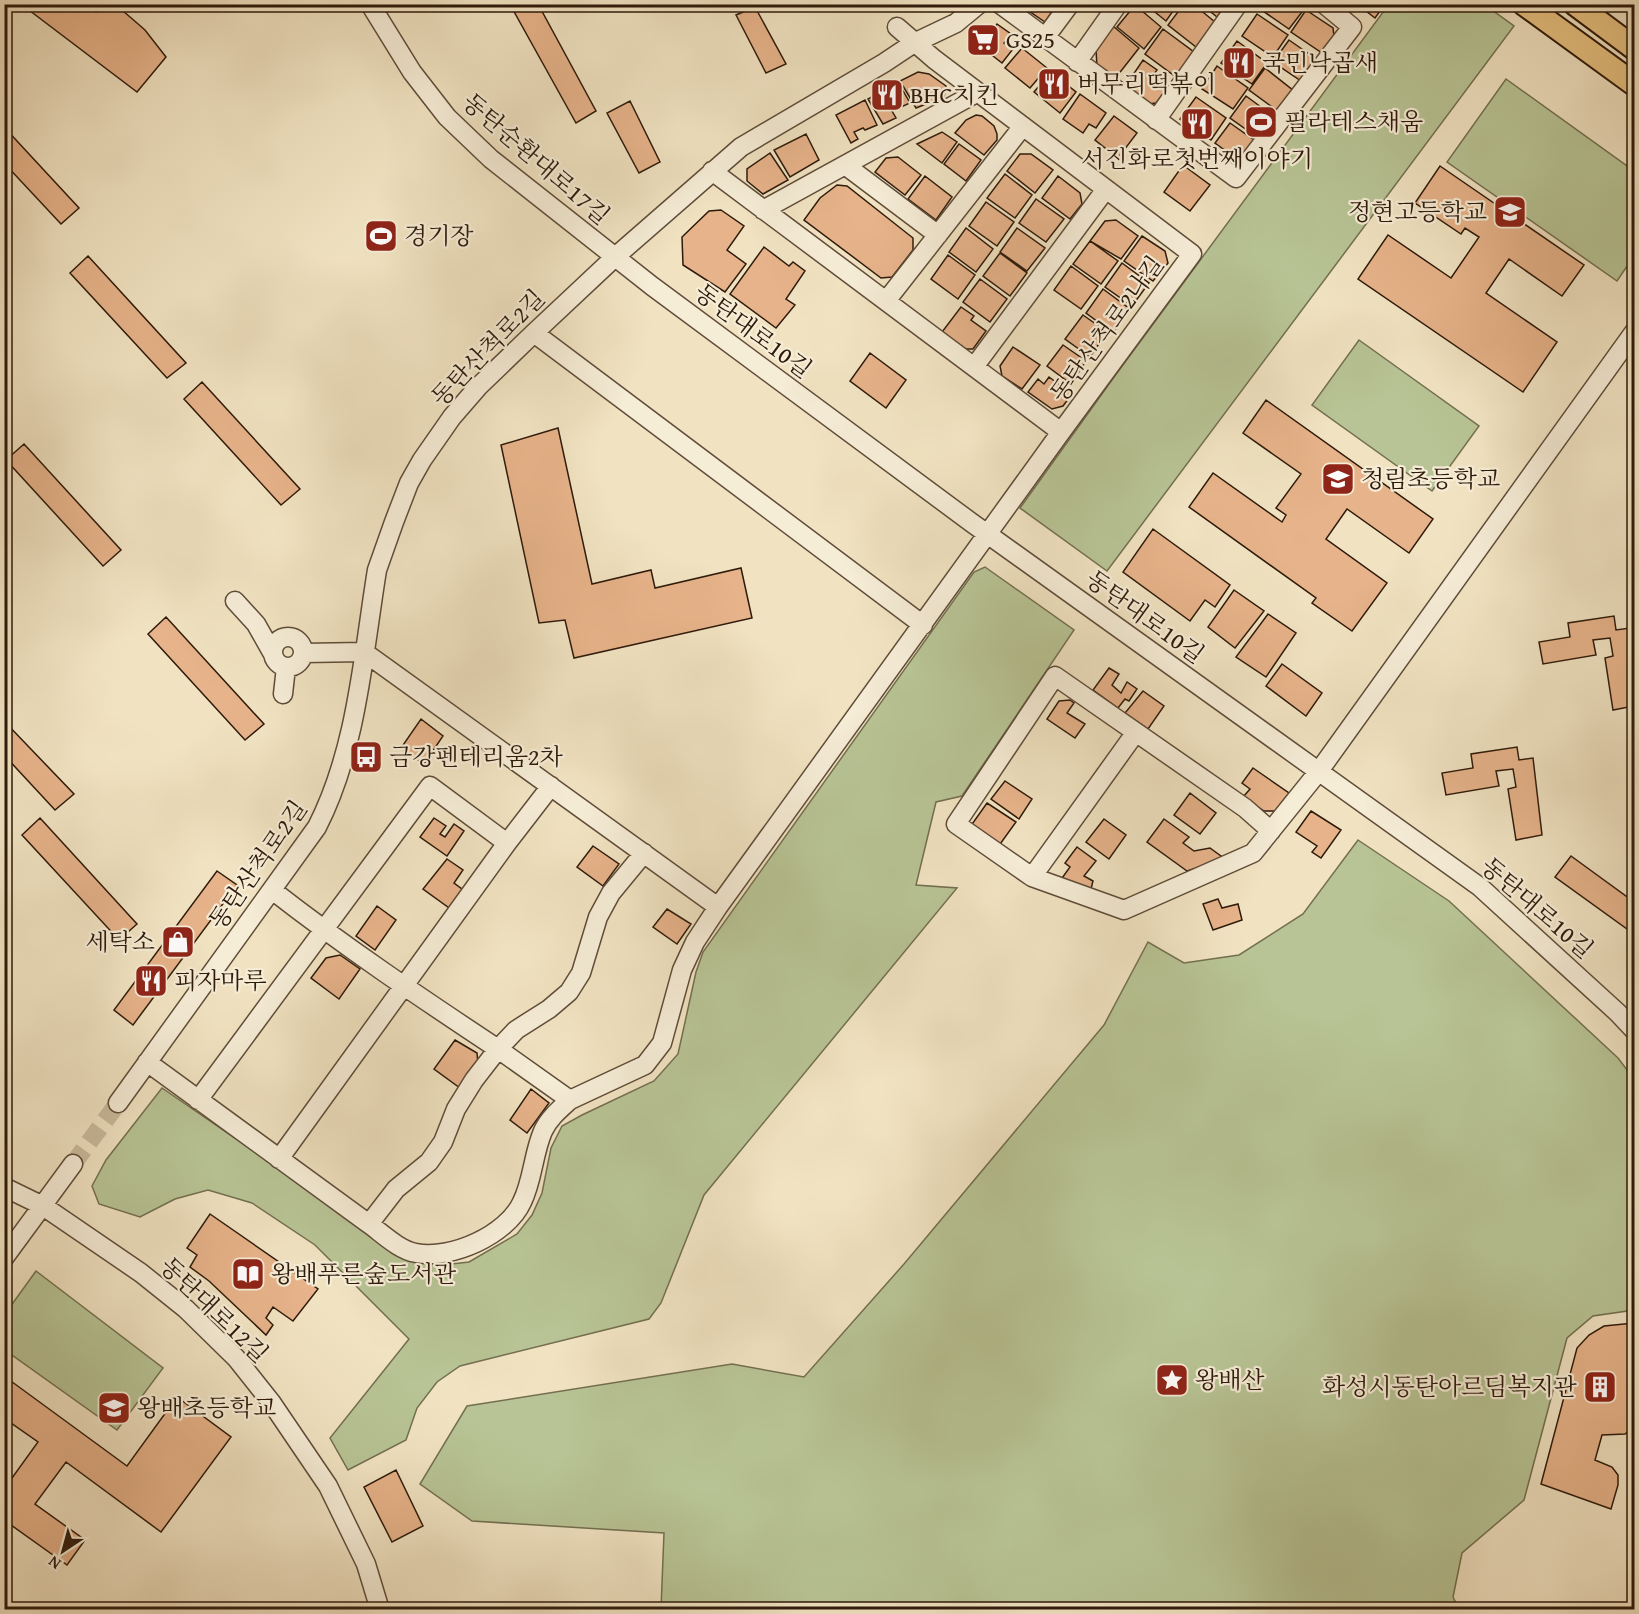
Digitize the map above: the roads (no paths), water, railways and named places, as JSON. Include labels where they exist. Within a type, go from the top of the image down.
[{"type":"main road","points":[[1524,4],[1635,84]]},
{"type":"main road","points":[[1575,4],[1635,48]]},
{"type":"street","name":"동탄순환대로17길","points":[[370,4],[412,72],[447,117],[491,159],[615,257]]},
{"type":"street","name":"동탄산척로2길","points":[[118,1103],[317,827],[328,807],[345,756],[353,720],[377,570],[409,483],[452,417],[478,387],[615,257],[650,229],[741,147],[914,43],[956,23],[979,4]]},
{"type":"street","points":[[1000,4],[1044,39],[1236,178],[1352,27],[1324,4]]},
{"type":"street","points":[[1044,39],[1070,4]]},
{"type":"street","points":[[1077,62],[1118,4]]},
{"type":"street","points":[[1156,120],[1238,4]]},
{"type":"street","name":"동탄산척로2나길","points":[[570,1100],[645,1065],[651,1058],[662,1043],[682,970],[695,942],[718,907],[1192,254],[914,43],[897,27]]},
{"type":"street","points":[[763,210],[978,92]]},
{"type":"street","points":[[886,301],[1023,126]]},
{"type":"street","points":[[845,165],[938,235]]},
{"type":"street","name":"동탄산척로2나길","points":[[712,171],[1061,432]]},
{"type":"street","points":[[974,367],[1106,189]]},
{"type":"street","name":"동탄대로10길","points":[[615,257],[988,534],[1480,886],[1635,1030]]},
{"type":"street","points":[[1271,831],[1245,808],[1055,676],[956,824],[1032,877],[1124,910],[1253,853],[1271,831],[1319,771],[1635,332]]},
{"type":"street","points":[[534,333],[923,624]]},
{"type":"street","points":[[235,601],[278,646]]},
{"type":"street","points":[[288,637],[301,644],[303,653],[296,665],[286,667],[277,662],[278,646],[288,637]]},
{"type":"street","points":[[303,653],[363,652],[718,907]]},
{"type":"street","points":[[283,694],[286,667]]},
{"type":"street","points":[[1032,877],[1136,732]]},
{"type":"street","points":[[198,1100],[322,929],[430,786],[507,843]]},
{"type":"street","points":[[279,1159],[507,843],[551,786]]},
{"type":"street","points":[[369,1224],[396,1189],[429,1162],[443,1142],[456,1109],[498,1048],[516,1030],[549,1010],[569,992],[581,974],[590,940],[602,909],[611,893],[644,853]]},
{"type":"street","points":[[147,1062],[394,1243],[414,1253],[440,1255],[471,1245],[506,1225],[522,1204],[543,1131],[555,1113],[570,1100],[498,1048],[404,987],[322,929],[272,890]]},
{"type":"street","points":[[4,1258],[73,1164]]},
{"type":"street","name":"동탄대로12길","points":[[4,1187],[43,1206],[141,1273],[186,1310],[236,1358],[272,1402],[328,1486],[366,1564],[380,1610]]},
{"type":"tunnel","points":[[73,1164],[118,1103]]},
{"type":"place","name":"GS25","points":[[983,40]]},
{"type":"place","name":"국민낙곱새","points":[[1239,63]]},
{"type":"place","name":"버무리떡볶이","points":[[1054,84]]},
{"type":"place","name":"BHC치킨","points":[[887,95]]},
{"type":"place","name":"필라테스채움","points":[[1261,122]]},
{"type":"place","name":"서진화로첫번째이야기","points":[[1197,124]]},
{"type":"place","name":"정현고등학교","points":[[1510,212]]},
{"type":"place","name":"경기장","points":[[381,236]]},
{"type":"place","name":"청림초등학교","points":[[1338,479]]},
{"type":"place","name":"금강펜테리움2차","points":[[366,757]]},
{"type":"place","name":"세탁소","points":[[178,942]]},
{"type":"place","name":"피자마루","points":[[151,981]]},
{"type":"place","name":"왕배푸른숲도서관","points":[[248,1274]]},
{"type":"place","name":"왕배산","points":[[1172,1380]]},
{"type":"place","name":"화성시동탄아르딤복지관","points":[[1600,1387]]},
{"type":"place","name":"왕배초등학교","points":[[114,1408]]}]
